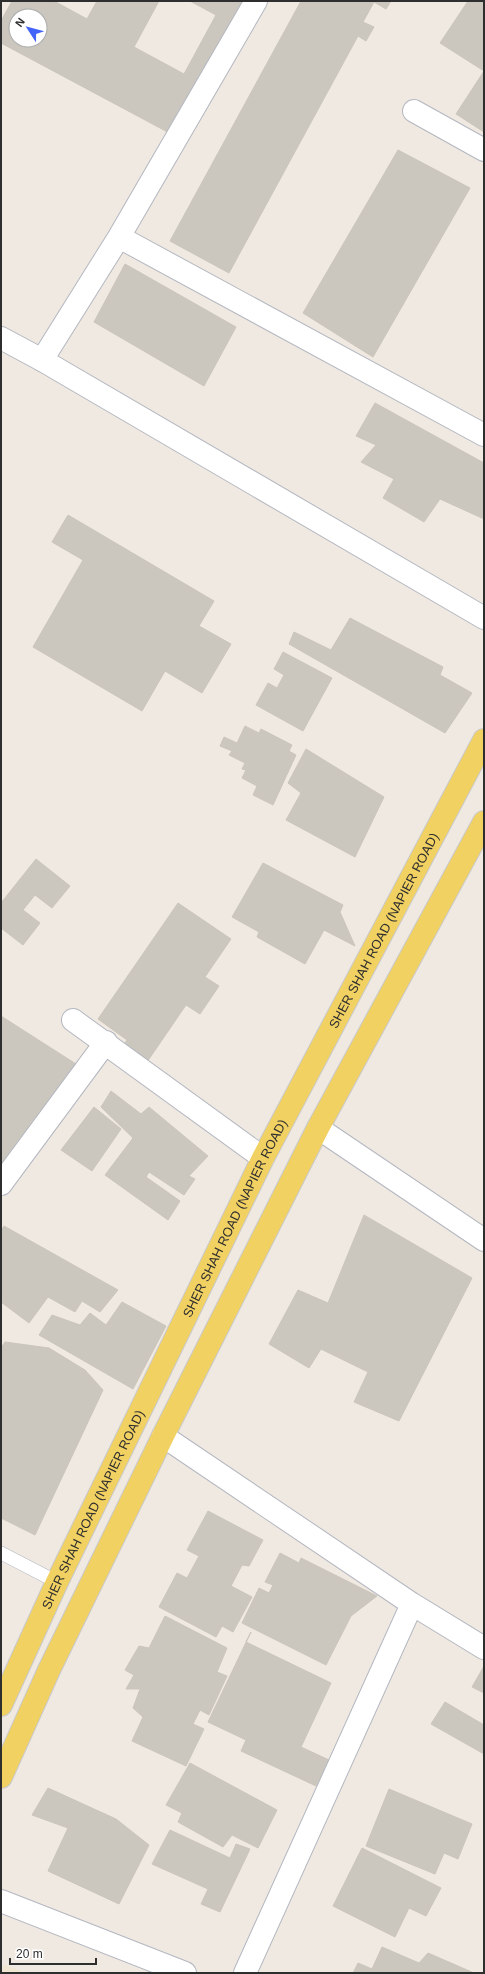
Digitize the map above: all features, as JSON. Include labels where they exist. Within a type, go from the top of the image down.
[{"type":"main road","name":"SHER SHAH ROAD (NAPIER ROAD)","points":[[1,1705],[57,1582],[263,1158],[484,740]]},
{"type":"main road","points":[[1,1777],[49,1670],[163,1436],[318,1128],[484,822]]},
{"type":"street","points":[[42,360],[119,238],[256,1]]},
{"type":"street","points":[[414,111],[484,150]]},
{"type":"street","points":[[119,238],[484,435]]},
{"type":"street","points":[[1,338],[42,360],[484,618]]},
{"type":"street","points":[[73,1020],[106,1042],[263,1158]]},
{"type":"street","points":[[1,1184],[106,1042]]},
{"type":"street","points":[[318,1128],[484,1240]]},
{"type":"street","points":[[163,1436],[412,1604],[484,1648]]},
{"type":"street","points":[[245,1973],[412,1604]]},
{"type":"street","points":[[1,1902],[185,1973]]},
{"type":"lane","points":[[1,1553],[57,1582]]},
{"type":"shaded area","points":[[4,1964],[25,1973],[1,1973]]},
{"type":"building","points":[[12,1],[54,1],[87,19],[97,1],[159,1],[134,47],[184,74],[216,15],[190,1],[247,1],[175,136],[10,48],[48,48],[48,8],[8,8]]},
{"type":"building","points":[[301,1],[391,1],[386,9],[374,2],[363,22],[374,27],[366,41],[358,36],[229,273],[170,241]]},
{"type":"building","points":[[468,1],[484,1],[484,71],[440,43]]},
{"type":"building","points":[[8,8],[8,47],[1,43],[1,21]]},
{"type":"building","points":[[484,71],[484,132],[456,114]]},
{"type":"building","points":[[398,150],[470,188],[373,357],[303,313]]},
{"type":"building","points":[[125,264],[236,327],[204,386],[94,322]]},
{"type":"building","points":[[375,403],[484,463],[484,519],[440,499],[424,522],[383,498],[394,479],[361,462],[376,445],[356,436]]},
{"type":"building","points":[[68,515],[214,601],[199,626],[231,644],[202,693],[165,671],[142,711],[33,647],[83,560],[52,542]]},
{"type":"building","points":[[350,618],[443,667],[440,675],[472,693],[445,733],[289,644],[294,632],[331,650]]},
{"type":"building","points":[[283,652],[332,678],[303,731],[256,705],[268,683],[277,688],[284,675],[274,669]]},
{"type":"building","points":[[245,726],[259,733],[261,729],[292,745],[289,751],[296,755],[273,805],[253,795],[257,786],[242,778],[246,770],[242,769],[245,763],[229,755],[232,751],[220,746],[224,737],[237,743]]},
{"type":"building","points":[[306,749],[384,797],[355,857],[286,820],[301,793],[288,783]]},
{"type":"building","points":[[36,859],[70,886],[52,908],[35,895],[23,910],[40,923],[23,945],[1,928],[1,903]]},
{"type":"building","points":[[263,863],[343,905],[340,912],[355,946],[324,930],[305,964],[257,937],[259,932],[232,917]]},
{"type":"building","points":[[178,903],[231,939],[205,977],[219,986],[200,1014],[186,1005],[147,1062],[123,1046],[127,1040],[98,1019]]},
{"type":"building","points":[[1,1016],[76,1064],[1,1167]]},
{"type":"building","points":[[111,1091],[141,1114],[149,1107],[208,1156],[189,1176],[195,1179],[184,1195],[149,1172],[146,1177],[180,1201],[168,1220],[105,1175],[133,1138],[101,1107]]},
{"type":"building","points":[[94,1107],[121,1129],[92,1171],[61,1150]]},
{"type":"building","points":[[364,1215],[472,1278],[399,1421],[354,1402],[368,1372],[321,1349],[309,1368],[269,1344],[298,1290],[328,1303]]},
{"type":"building","points":[[4,1226],[118,1290],[100,1312],[82,1301],[75,1312],[48,1297],[29,1323],[1,1302],[1,1231]]},
{"type":"building","points":[[122,1302],[166,1326],[133,1389],[39,1335],[52,1315],[80,1325],[90,1313],[106,1325]]},
{"type":"building","points":[[5,1342],[49,1348],[85,1370],[103,1390],[35,1535],[1,1518],[1,1348]]},
{"type":"building","points":[[208,1511],[263,1540],[249,1566],[242,1565],[231,1586],[252,1597],[233,1632],[222,1626],[216,1637],[159,1607],[177,1573],[187,1578],[199,1556],[187,1550]]},
{"type":"building","points":[[280,1553],[299,1563],[301,1558],[377,1596],[351,1616],[326,1665],[242,1623],[259,1588],[269,1593],[273,1585],[265,1582]]},
{"type":"building","points":[[165,1616],[227,1648],[217,1672],[227,1676],[209,1715],[200,1710],[193,1724],[204,1729],[186,1766],[132,1741],[143,1717],[133,1708],[140,1689],[126,1689],[134,1675],[125,1670],[139,1646],[149,1648]]},
{"type":"building","points":[[246,1642],[331,1683],[301,1747],[329,1760],[316,1786],[241,1751],[246,1740],[208,1722]]},
{"type":"building","points":[[484,1666],[484,1693],[472,1687]]},
{"type":"building","points":[[445,1702],[484,1725],[484,1754],[431,1724]]},
{"type":"building","points":[[190,1763],[277,1810],[258,1848],[232,1835],[223,1847],[178,1822],[182,1813],[166,1805]]},
{"type":"building","points":[[48,1788],[116,1819],[149,1845],[119,1904],[48,1871],[68,1828],[32,1815]]},
{"type":"building","points":[[389,1789],[472,1824],[458,1859],[444,1853],[435,1874],[366,1846]]},
{"type":"building","points":[[170,1830],[230,1858],[236,1844],[250,1849],[220,1912],[201,1904],[208,1889],[152,1864]]},
{"type":"building","points":[[362,1848],[441,1888],[426,1916],[409,1908],[395,1937],[333,1906]]},
{"type":"building","points":[[382,1947],[419,1963],[428,1953],[474,1973],[353,1973],[358,1963],[372,1969]]}]
